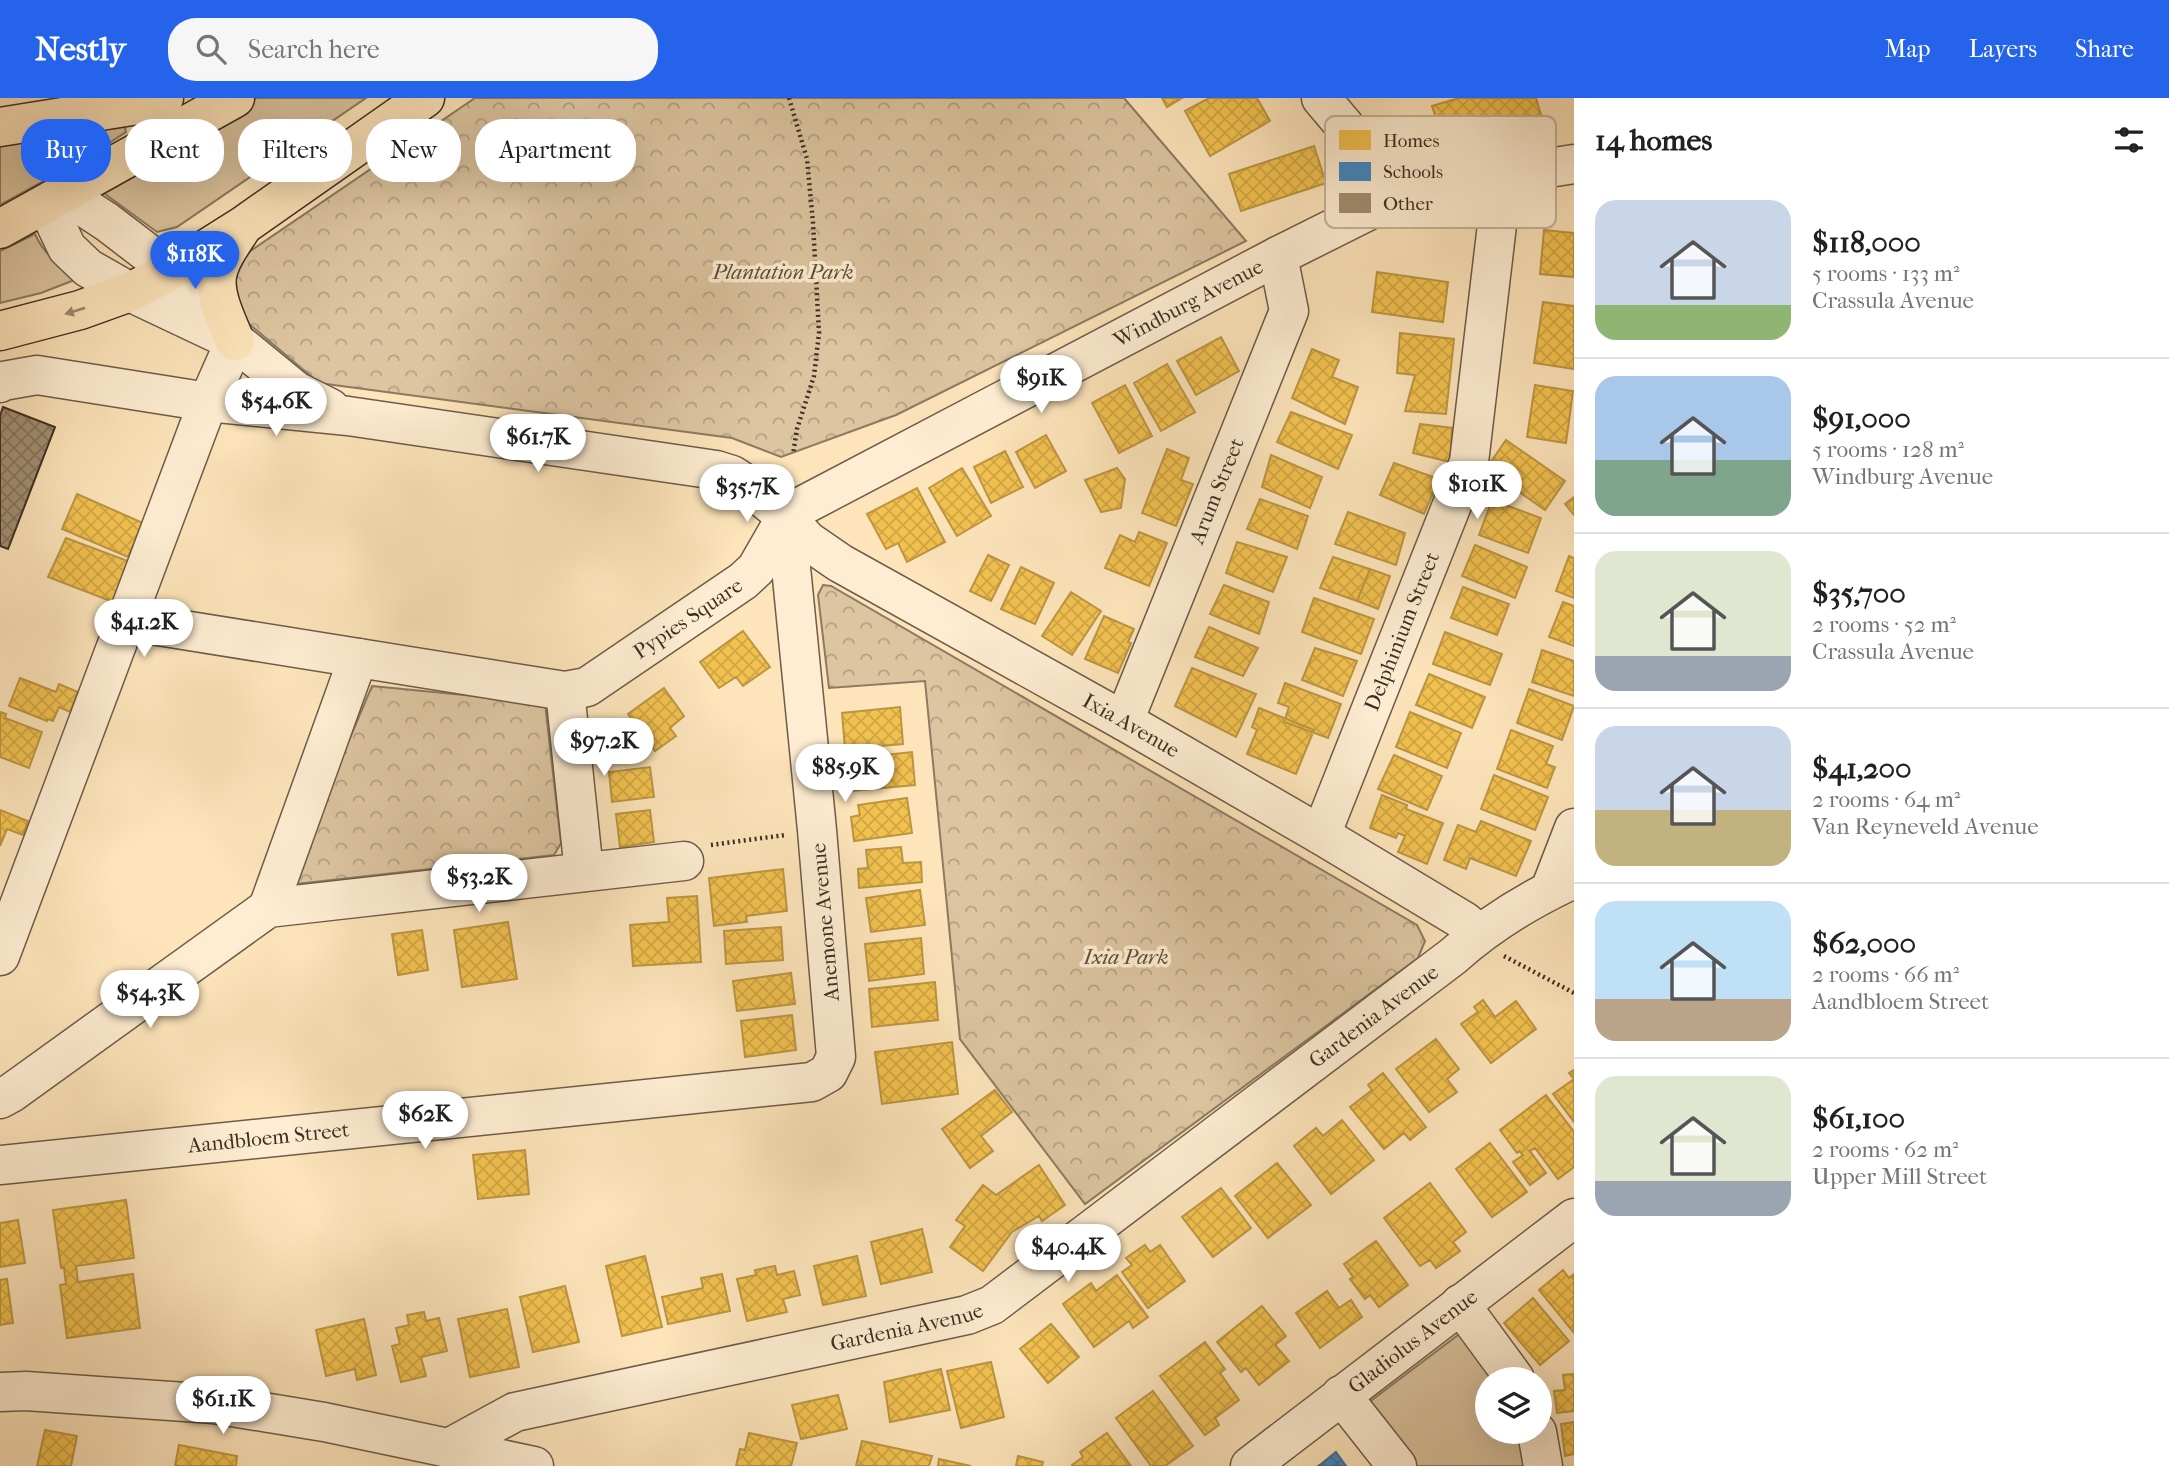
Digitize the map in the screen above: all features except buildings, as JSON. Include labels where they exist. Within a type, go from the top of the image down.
[{"type":"main road","points":[[0,127],[138,106],[164,98]]},
{"type":"main road","points":[[0,229],[235,98]]},
{"type":"main road","points":[[0,331],[80,310],[130,292],[171,271],[244,225],[425,98]]},
{"type":"main road","points":[[235,341],[218,296],[216,278],[224,257],[244,225]]},
{"type":"street","points":[[1321,98],[1336,116]]},
{"type":"street","name":"Windburg Avenue","points":[[1556,167],[1574,164]]},
{"type":"street","points":[[55,199],[115,227],[171,271],[235,341],[296,391],[316,403],[348,416]]},
{"type":"street","points":[[55,199],[73,255],[94,273],[235,341]]},
{"type":"street","name":"Windburg Avenue","points":[[786,517],[802,506],[1334,228]]},
{"type":"street","name":"Delphinium Street","points":[[1321,835],[1469,462],[1497,228]]},
{"type":"street","name":"Arum Street","points":[[1124,721],[1289,311],[1278,256]]},
{"type":"street","points":[[0,956],[208,402],[235,341]]},
{"type":"street","points":[[2,382],[37,375],[208,402],[348,416]]},
{"type":"street","name":"Ixia Avenue","points":[[348,416],[716,470],[732,475],[786,517],[808,541],[840,563],[1124,721],[1321,835],[1464,921],[1475,936]]},
{"type":"street","name":"Pypies Square","points":[[127,621],[565,691],[587,687],[596,682],[743,582],[756,569],[786,517]]},
{"type":"street","name":"Anemone Avenue","points":[[786,517],[836,1057],[828,1073]]},
{"type":"street","points":[[268,908],[358,658]]},
{"type":"street","points":[[565,691],[583,872]]},
{"type":"street","points":[[1562,884],[1574,828]]},
{"type":"street","points":[[0,1099],[268,908],[684,861]]},
{"type":"street","name":"Gardenia Avenue","points":[[449,1448],[514,1412],[967,1315],[992,1305],[1441,965],[1475,936],[1562,884]]},
{"type":"street","name":"Aandbloem Street","points":[[0,1165],[811,1082],[828,1073]]},
{"type":"street","name":"Gladiolus Avenue","points":[[1250,1466],[1574,1218]]},
{"type":"street","points":[[1460,1304],[1506,1367]]},
{"type":"street","points":[[0,1392],[26,1391],[214,1404],[318,1421],[522,1465]]},
{"type":"street","points":[[1341,1395],[1397,1466]]},
{"type":"street","points":[[1539,1444],[1543,1466]]},
{"type":"path","points":[[789,98],[807,159],[819,333],[814,376],[797,429],[793,454]]},
{"type":"path","points":[[684,861],[691,860],[705,845],[817,830]]},
{"type":"path","points":[[1475,936],[1574,993]]},
{"type":"green space","points":[[256,98],[366,98],[335,119],[238,119],[238,182],[243,182],[177,227],[157,232],[101,191],[125,177],[125,182],[224,182],[224,119],[221,119]]},
{"type":"green space","name":"Plantation Park","points":[[475,98],[1124,98],[1246,241],[896,415],[781,457],[732,438],[319,383],[236,313],[232,271],[243,256],[366,172],[366,182],[461,182],[461,119],[444,119]]},
{"type":"green space","points":[[124,124],[125,133],[111,142],[111,126]]},
{"type":"green space","points":[[21,138],[21,182],[42,182],[0,205],[0,141]]},
{"type":"green space","points":[[35,234],[54,260],[82,277],[41,293],[0,303],[0,251]]},
{"type":"green space","name":"Ixia Park","points":[[823,585],[831,586],[1417,925],[1425,941],[1418,958],[1085,1204],[960,1039],[925,681],[829,688],[818,595]]},
{"type":"green space","points":[[372,686],[545,703],[561,843],[554,855],[296,884],[290,879]]},
{"type":"green space","points":[[1466,1329],[1493,1367],[1475,1367],[1475,1444],[1527,1444],[1530,1466],[1409,1466],[1364,1406]]}]
